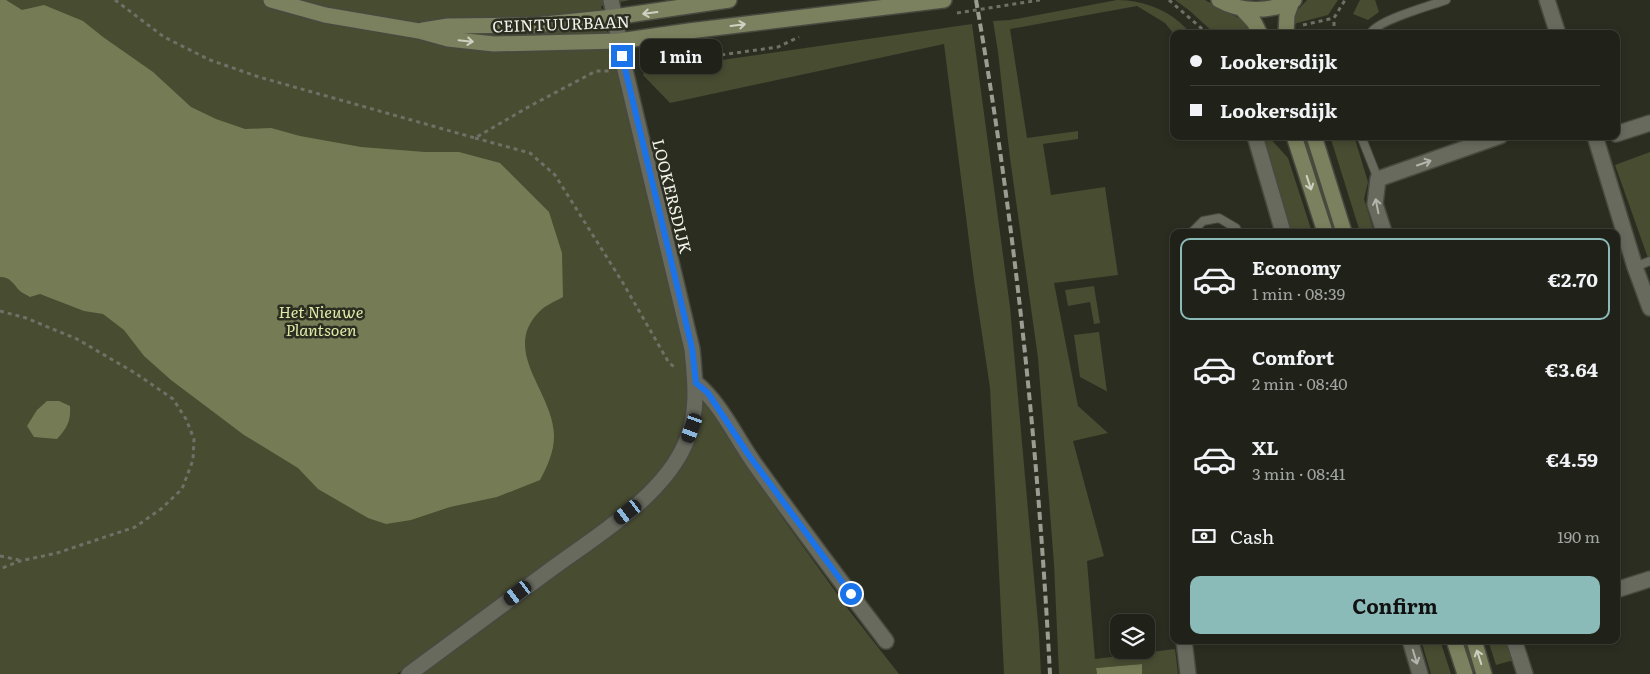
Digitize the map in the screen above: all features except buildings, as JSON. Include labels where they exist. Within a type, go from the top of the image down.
[{"type":"street","name":"CEINTUURBAAN","points":[[271,0],[325,15],[419,31],[448,39],[494,44],[619,41],[944,0]]},
{"type":"street","name":"LOOKERSDIJK","points":[[409,674],[643,501],[668,473],[686,444],[692,428],[696,383],[692,348],[625,70],[611,0]]},
{"type":"street","name":"CEINTUURBAAN","points":[[419,31],[448,26],[535,25],[614,17],[729,0]]},
{"type":"street","points":[[1220,0],[1242,9],[1268,9],[1293,1]]},
{"type":"street","points":[[1546,0],[1557,30]]},
{"type":"street","points":[[1286,30],[1287,15],[1293,1]]},
{"type":"street","points":[[1242,9],[1254,22],[1258,30]]},
{"type":"street","points":[[1620,133],[1650,123]]},
{"type":"street","points":[[1256,140],[1279,229]]},
{"type":"street","points":[[1295,140],[1324,229]]},
{"type":"street","points":[[1315,140],[1343,229]]},
{"type":"street","points":[[1383,229],[1375,204],[1378,179],[1489,140]]},
{"type":"street","points":[[1601,140],[1635,267],[1650,308]]},
{"type":"street","points":[[696,383],[708,393],[792,516],[886,641]]},
{"type":"street","points":[[1620,589],[1650,578]]},
{"type":"street","points":[[1184,644],[1188,674]]},
{"type":"street","points":[[1411,644],[1420,674]]},
{"type":"street","points":[[1455,644],[1465,674]]},
{"type":"street","points":[[1475,644],[1484,674]]},
{"type":"street","points":[[1515,644],[1525,674]]},
{"type":"lane","points":[[1372,30],[1392,19],[1446,0]]},
{"type":"lane","points":[[1363,140],[1378,179]]},
{"type":"lane","points":[[1195,229],[1203,221],[1219,218],[1236,229]]},
{"type":"lane","points":[[1635,267],[1650,261]]},
{"type":"path","points":[[115,0],[164,37],[210,60],[259,77],[530,153],[555,175],[623,283],[669,363],[696,383]]},
{"type":"path","points":[[1169,0],[1203,30]]},
{"type":"path","points":[[1334,30],[1334,18],[1345,0]]},
{"type":"path","points":[[1293,30],[1334,18]]},
{"type":"path","points":[[475,138],[596,71],[625,70],[778,47],[801,36]]},
{"type":"path","points":[[0,311],[26,318],[77,339],[135,373],[174,399],[186,419],[194,439],[193,460],[182,489],[161,509],[135,526],[57,552],[20,561],[0,569]]},
{"type":"path","points":[[0,556],[20,561]]},
{"type":"green space","name":"Het Nieuwe Plantsoen","points":[[0,0],[630,0],[601,6],[690,372],[690,411],[678,446],[657,477],[612,518],[397,674],[0,674]]},
{"type":"green space","points":[[1117,0],[1138,2],[1158,9],[1176,19],[1188,30],[1171,30],[1165,23],[1137,6],[1010,29],[1027,138],[1078,131],[1078,139],[1043,144],[1051,195],[1105,187],[1118,275],[1054,283],[1078,406],[1108,433],[1073,441],[1104,556],[1087,561],[1095,659],[1110,657],[1110,659],[1155,659],[1155,652],[1175,649],[1178,674],[1142,674],[1142,664],[1096,668],[1097,674],[1059,674],[1054,564],[1038,358],[993,21],[1010,20]]},
{"type":"green space","points":[[1175,0],[1205,0],[1246,22],[1250,30],[1211,30]]},
{"type":"green space","points":[[1307,0],[1338,0],[1328,15],[1293,24],[1295,13]]},
{"type":"green space","points":[[1360,0],[1375,0],[1379,12],[1368,20],[1353,14]]},
{"type":"green space","points":[[972,24],[1010,307],[1041,674],[1004,674],[990,388],[974,280],[944,44],[670,103],[643,75],[645,71]]},
{"type":"green space","points":[[1265,140],[1272,140],[1288,158],[1311,229],[1291,229],[1265,151]]},
{"type":"green space","points":[[1302,140],[1312,140],[1340,229],[1330,229]]},
{"type":"green space","points":[[1331,140],[1355,140],[1368,182],[1364,199],[1373,229],[1359,229]]},
{"type":"green space","points":[[1650,152],[1650,257],[1648,258],[1615,165]]},
{"type":"green space","points":[[1094,286],[1100,323],[1094,324],[1090,302],[1068,306],[1065,290]]},
{"type":"green space","points":[[1099,332],[1107,391],[1080,377],[1074,335]]},
{"type":"green space","points":[[702,398],[784,520],[848,609],[899,674],[423,674],[557,574],[664,487],[684,464],[696,437]]},
{"type":"green space","points":[[1422,644],[1441,644],[1451,674],[1431,674]]},
{"type":"green space","points":[[1460,644],[1471,644],[1479,669],[1469,672]]},
{"type":"green space","points":[[1489,644],[1508,644],[1514,660],[1496,665]]},
{"type":"shaded area","points":[[0,0],[6,0],[22,10],[44,5],[83,21],[153,72],[191,107],[216,119],[245,129],[271,128],[300,136],[361,147],[425,152],[459,152],[500,163],[549,212],[562,253],[563,297],[540,311],[529,326],[525,341],[527,357],[532,372],[552,421],[554,437],[548,465],[540,480],[497,497],[450,507],[411,520],[386,524],[368,518],[318,489],[298,468],[244,435],[171,380],[144,356],[124,330],[103,314],[84,311],[40,294],[30,297],[21,292],[9,280],[0,277]]},
{"type":"shaded area","points":[[47,401],[59,401],[70,406],[68,424],[57,439],[34,437],[27,426],[37,410]]},
{"type":"shaded area","points":[[1142,664],[1142,674],[1097,674],[1096,668]]},
{"type":"railway","points":[[976,0],[1002,168],[1023,336],[1039,505],[1050,674]]},
{"type":"route","points":[[622,56],[692,348],[696,383],[708,393],[792,516],[851,594]]}]
